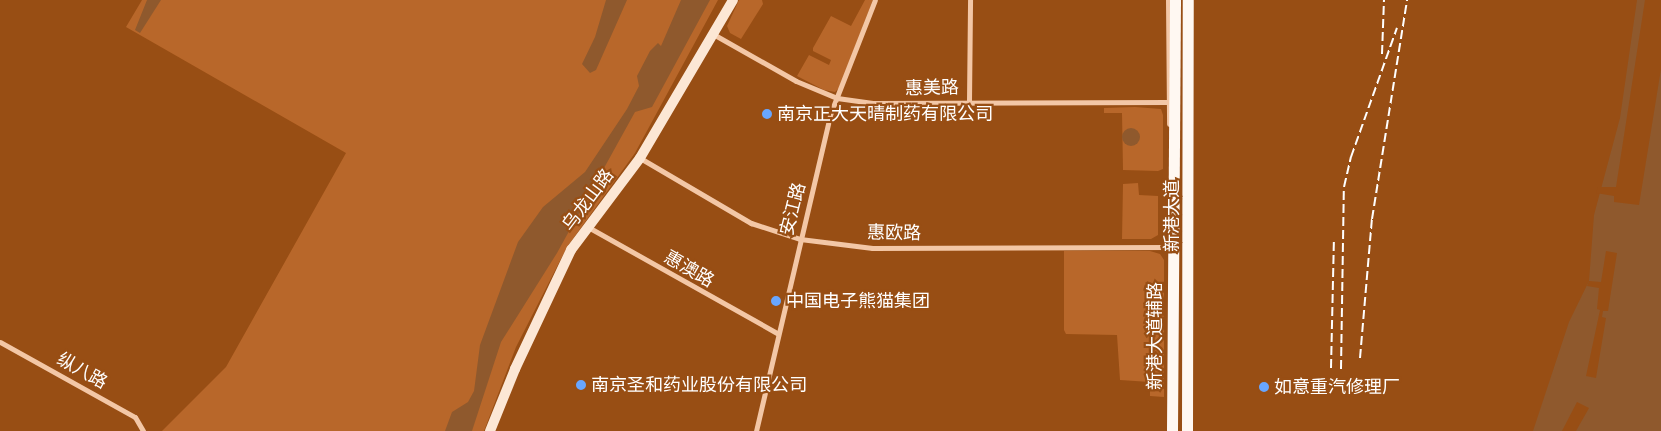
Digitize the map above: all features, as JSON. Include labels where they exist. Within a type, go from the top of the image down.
[{"type":"main road","name":"新港大道","points":[[1172,431],[1176,0]]},
{"type":"main road","name":"新港大道","points":[[1187,431],[1188,0]]},
{"type":"street","name":"乌龙山路","points":[[490,431],[515,369],[571,250],[640,158],[732,0]]},
{"type":"street","name":"安江路","points":[[756,431],[777,333],[837,98],[875,0]]},
{"type":"street","points":[[969,101],[970,0]]},
{"type":"street","name":"新港大道辅路","points":[[1168,0],[1168,431]]},
{"type":"street","name":"惠美路","points":[[713,34],[796,81],[837,98],[873,103],[969,101],[1168,102]]},
{"type":"street","name":"惠欧路","points":[[640,158],[751,223],[800,239],[872,248],[1169,247]]},
{"type":"street","name":"惠澳路","points":[[587,227],[777,333]]},
{"type":"street","name":"纵八路","points":[[0,342],[135,417],[144,431]]},
{"type":"shaded area","points":[[142,0],[718,0],[635,153],[567,247],[516,347],[484,431],[162,431],[226,367],[346,153],[126,27]]},
{"type":"shaded area","points":[[147,0],[161,0],[140,33],[135,30]]},
{"type":"shaded area","points":[[606,0],[627,0],[596,70],[590,73],[582,64],[595,37]]},
{"type":"shaded area","points":[[681,0],[710,0],[652,107],[635,112],[557,253],[501,342],[472,431],[445,431],[452,412],[468,402],[474,391],[480,345],[518,242],[543,207],[585,172],[627,109],[639,86],[637,76],[650,51],[658,43],[661,46]]},
{"type":"shaded area","points":[[739,0],[762,0],[763,4],[741,39],[730,33],[727,26]]},
{"type":"shaded area","points":[[865,0],[873,0],[839,88],[835,92],[824,90],[797,76],[809,55],[829,65],[831,60],[813,51],[813,48],[831,16],[851,26]]},
{"type":"shaded area","points":[[1637,0],[1661,0],[1661,431],[1533,431],[1569,322],[1589,281],[1594,215],[1620,118]]},
{"type":"shaded area","points":[[1135,107],[1161,109],[1163,115],[1163,169],[1158,171],[1123,170],[1122,113],[1104,113],[1104,108]]},
{"type":"shaded area","points":[[1127,128],[1135,128],[1140,133],[1138,144],[1127,146],[1122,141],[1122,133]]},
{"type":"shaded area","points":[[1138,183],[1139,195],[1158,196],[1158,235],[1151,239],[1122,239],[1123,184]]},
{"type":"shaded area","points":[[1064,251],[1150,251],[1160,254],[1164,260],[1164,397],[1150,396],[1150,382],[1120,380],[1117,335],[1066,334],[1064,330]]},
{"type":"pier","points":[[1645,0],[1661,0],[1661,69],[1639,205],[1614,202],[1614,196],[1596,193],[1598,187],[1616,187]]},
{"type":"pier","points":[[1606,251],[1617,253],[1608,311],[1603,311],[1602,317],[1606,318],[1596,378],[1586,376],[1600,310],[1597,309],[1599,288],[1587,286],[1589,281],[1601,282]]},
{"type":"pier","points":[[1577,402],[1589,408],[1576,431],[1562,431]]},
{"type":"railway","points":[[1382,54],[1384,0]]},
{"type":"railway","points":[[1360,358],[1372,219],[1407,0]]},
{"type":"railway","points":[[1341,369],[1344,187],[1351,157],[1397,28]]},
{"type":"railway","points":[[1331,368],[1334,240]]},
{"type":"place","name":"南京正大天晴制药有限公司","points":[[767,114]]},
{"type":"place","name":"中国电子熊猫集团","points":[[776,301]]},
{"type":"place","name":"南京圣和药业股份有限公司","points":[[581,385]]},
{"type":"place","name":"如意重汽修理厂","points":[[1264,387]]}]
